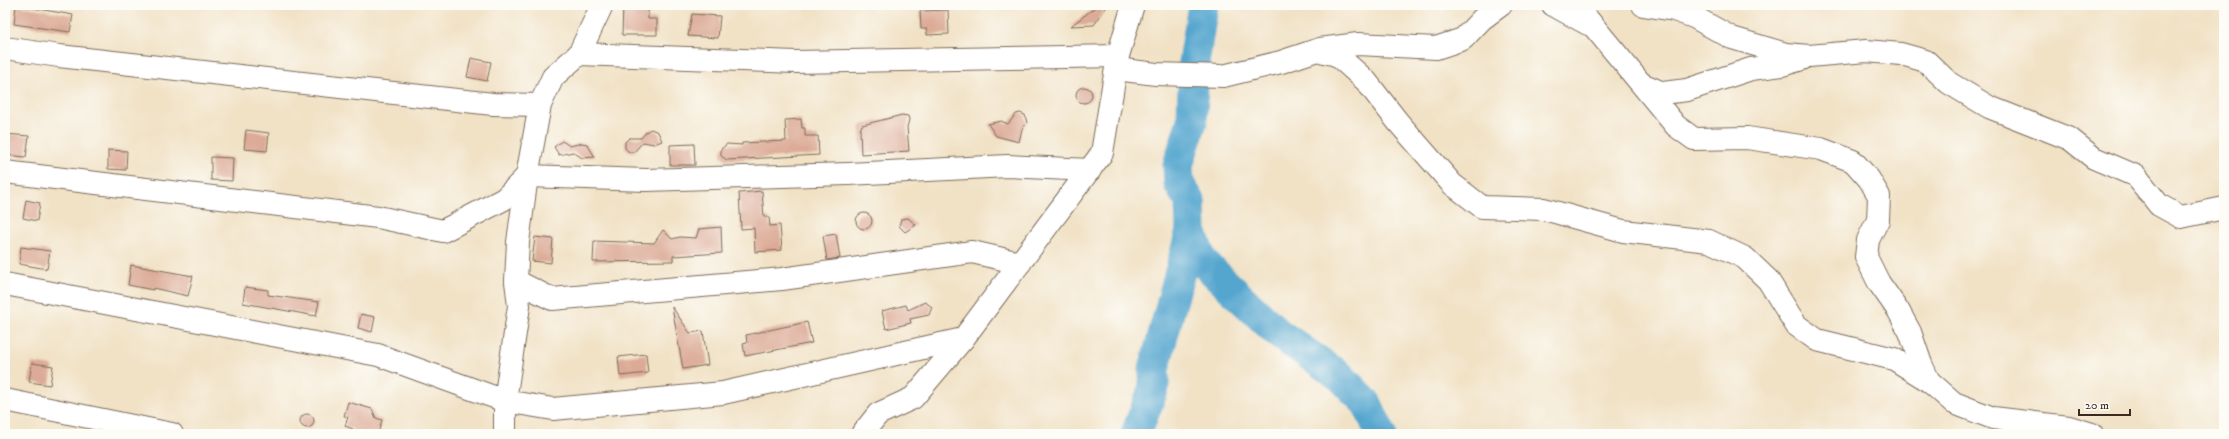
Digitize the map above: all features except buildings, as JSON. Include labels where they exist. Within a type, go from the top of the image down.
[{"type":"street","points":[[505,434],[505,402],[519,306],[516,281],[518,242],[527,176],[540,105],[553,77],[580,54],[602,5]]},
{"type":"street","points":[[862,434],[878,414],[913,398],[964,339],[1102,153],[1117,62],[1133,5]]},
{"type":"street","points":[[580,54],[795,62],[1117,62],[1156,74],[1223,76],[1281,62],[1317,50],[1358,44],[1436,48],[1463,39],[1482,18],[1501,5]]},
{"type":"street","points":[[1553,5],[1594,27]]},
{"type":"street","points":[[1576,5],[1676,126],[1694,139],[1747,138],[1821,149],[1853,161],[1870,179],[1879,196],[1878,220],[1868,240],[1866,257],[1879,283],[1898,310],[1910,332],[1920,364],[1929,381]]},
{"type":"street","points":[[1643,5],[1674,10],[1698,11],[1732,38],[1786,54],[1809,56],[1866,51],[1901,54],[1926,61],[1949,83],[1989,107],[2070,139],[2094,158],[2136,176],[2159,205],[2181,218],[2224,208]]},
{"type":"street","points":[[5,48],[67,57],[493,104],[540,105]]},
{"type":"street","points":[[1317,50],[1337,55],[1366,81],[1398,122],[1452,184],[1482,207],[1544,209],[1623,231],[1709,241],[1745,258],[1768,280],[1796,325],[1817,340],[1894,360],[1929,381],[1954,403],[1993,418],[2069,427],[2092,434]]},
{"type":"street","points":[[1642,84],[1663,93],[1687,90],[1751,69],[1782,66],[1809,56]]},
{"type":"street","points":[[5,172],[378,217],[443,231],[504,199],[527,176],[646,180],[848,174],[1008,166],[1090,170]]},
{"type":"street","points":[[516,281],[552,299],[782,279],[972,252],[1020,263]]},
{"type":"street","points":[[5,284],[378,355],[505,402],[553,410],[723,393],[964,339]]},
{"type":"street","points":[[5,400],[172,434]]},
{"type":"waterway","points":[[1193,69],[1203,5]]},
{"type":"waterway","points":[[1193,80],[1192,121],[1178,165],[1179,184],[1190,201],[1191,231],[1202,261],[1278,333],[1341,377],[1367,404],[1381,434]]},
{"type":"waterway","points":[[1136,434],[1154,387],[1154,369],[1191,231]]}]
